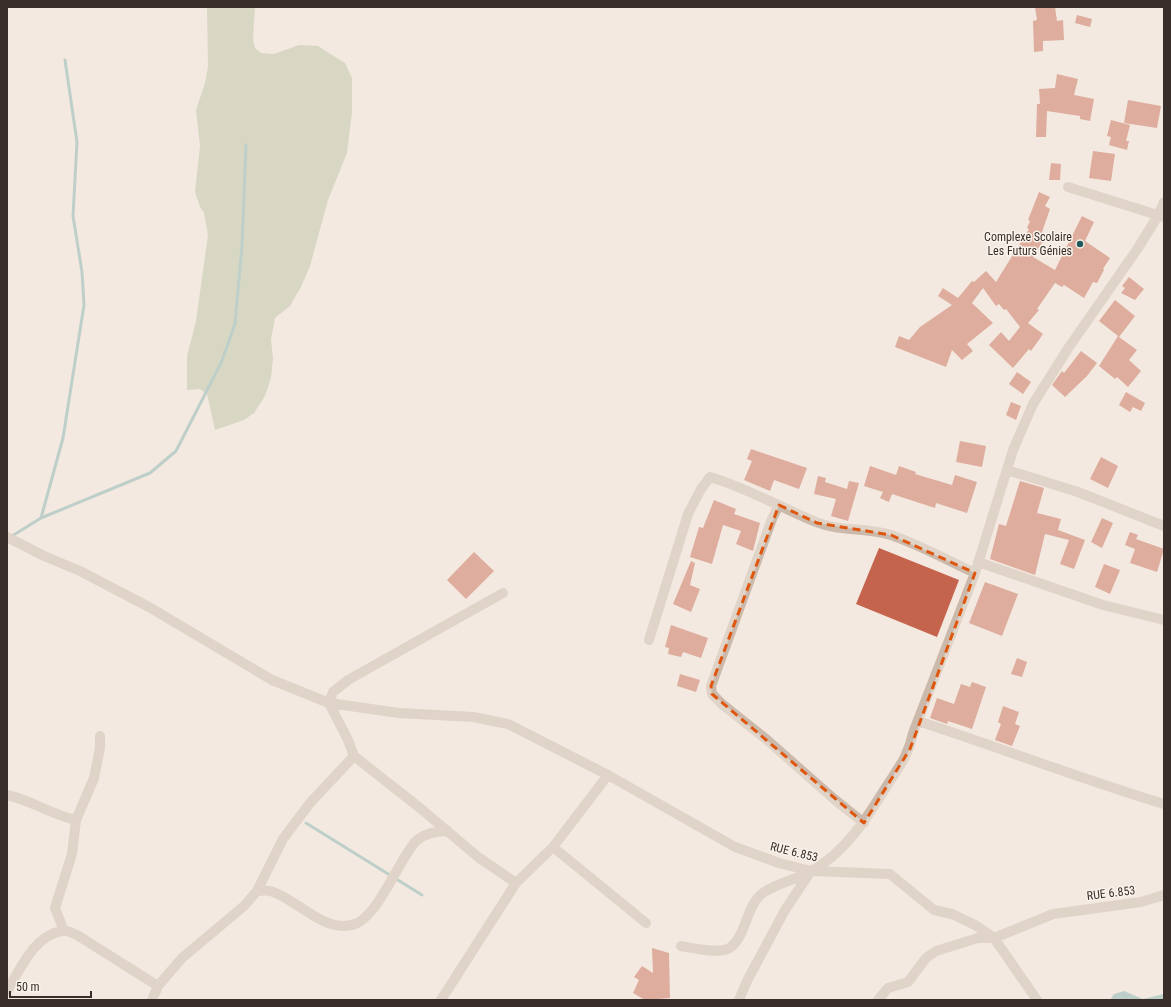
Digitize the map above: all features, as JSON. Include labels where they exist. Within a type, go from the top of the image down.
[{"type":"street","points":[[1068,187],[1161,216]]},
{"type":"street","points":[[681,946],[723,951],[732,947],[742,931],[750,911],[762,893],[811,871],[840,850],[864,823],[910,749],[913,733],[975,573],[1007,470],[1033,404],[1161,216],[1164,202]]},
{"type":"street","points":[[1007,470],[1078,492],[1164,526]]},
{"type":"street","points":[[649,640],[688,514],[701,489],[710,477],[733,484],[817,523],[837,528],[863,529],[891,535],[975,573]]},
{"type":"street","points":[[779,505],[772,519],[711,686],[712,694],[864,823]]},
{"type":"street","name":"RUE 6.853","points":[[8,539],[80,571],[149,607],[272,680],[329,703],[399,713],[474,717],[508,724],[608,775],[735,847],[779,863],[811,871],[890,874],[934,910],[952,914],[975,925],[994,938],[1053,914],[1141,902],[1164,895]]},
{"type":"street","points":[[978,562],[1103,605],[1164,620]]},
{"type":"street","points":[[503,593],[348,680],[334,692],[329,703],[348,740],[354,756],[448,831],[478,857],[516,882]]},
{"type":"street","points":[[918,721],[987,743],[1083,779],[1164,804]]},
{"type":"street","points":[[64,930],[56,908],[72,854],[76,820],[94,778],[100,748],[100,736]]},
{"type":"street","points":[[152,1000],[158,986],[182,958],[244,906],[257,891],[283,839],[310,803],[354,756]]},
{"type":"street","points":[[441,1000],[516,882],[553,847],[608,775]]},
{"type":"street","points":[[7,795],[51,810],[63,817],[76,820]]},
{"type":"street","points":[[257,891],[270,891],[287,898],[322,921],[344,926],[353,925],[362,921],[377,904],[416,841],[429,834],[448,831]]},
{"type":"street","points":[[553,847],[646,923]]},
{"type":"street","points":[[740,1000],[785,910],[811,871]]},
{"type":"street","points":[[7,991],[39,942],[53,933],[64,930],[77,935],[158,986]]},
{"type":"street","points":[[878,1000],[888,988],[908,982],[926,958],[936,951],[978,938],[994,938],[1037,1000]]},
{"type":"highlighted area","points":[[779,505],[817,523],[891,535],[975,573],[910,749],[864,823],[712,694],[711,686]]},
{"type":"green space","points":[[207,7],[255,7],[253,39],[255,48],[261,53],[274,54],[299,45],[318,46],[345,63],[352,78],[352,112],[347,153],[328,200],[310,266],[301,287],[290,306],[275,318],[271,339],[273,359],[271,378],[265,396],[254,413],[244,420],[215,430],[207,394],[200,389],[187,390],[187,356],[196,321],[208,235],[204,213],[200,207],[195,192],[200,146],[196,110],[205,83],[208,67]]},
{"type":"water","points":[[1124,991],[1143,999],[1164,994],[1164,1000],[1110,1000],[1114,994]]},
{"type":"building","points":[[1035,7],[1055,7],[1057,21],[1063,20],[1064,40],[1043,41],[1043,51],[1034,52],[1033,21],[1037,20]]},
{"type":"building","points":[[1077,15],[1092,19],[1090,27],[1075,23]]},
{"type":"building","points":[[1057,74],[1078,79],[1074,95],[1094,99],[1090,121],[1080,119],[1080,116],[1047,111],[1046,137],[1036,137],[1037,104],[1040,104],[1039,89],[1055,88]]},
{"type":"building","points":[[1128,100],[1161,106],[1157,128],[1124,123]]},
{"type":"building","points":[[1111,120],[1130,125],[1126,141],[1129,141],[1127,150],[1109,145],[1111,137],[1107,136]]},
{"type":"building","points":[[1093,151],[1115,154],[1111,181],[1089,178]]},
{"type":"building","points":[[1051,163],[1061,164],[1060,180],[1049,180]]},
{"type":"building","points":[[1039,192],[1050,197],[1045,206],[1050,209],[1040,238],[1043,241],[1033,257],[1055,270],[1082,216],[1094,222],[1085,241],[1110,258],[1097,283],[1093,282],[1084,298],[1064,285],[1062,287],[1055,283],[1037,309],[1039,310],[1028,323],[1043,334],[1031,351],[1029,349],[1013,368],[989,345],[1001,332],[1009,341],[1020,327],[1006,309],[1004,310],[999,304],[996,306],[983,288],[972,303],[993,323],[967,344],[973,351],[962,360],[952,350],[946,367],[895,347],[899,336],[909,340],[920,327],[952,305],[938,296],[943,288],[958,298],[972,281],[974,282],[986,271],[996,282],[1029,229],[1027,228],[1030,221],[1028,220]]},
{"type":"building","points":[[1129,277],[1144,289],[1135,300],[1121,293],[1125,288],[1122,286]]},
{"type":"building","points":[[1115,300],[1135,316],[1119,337],[1137,350],[1129,360],[1141,371],[1128,387],[1117,377],[1115,379],[1099,366],[1118,336],[1099,321]]},
{"type":"building","points":[[1081,351],[1097,363],[1087,376],[1065,397],[1052,385],[1062,371],[1064,373]]},
{"type":"building","points":[[1017,372],[1031,382],[1023,394],[1009,384]]},
{"type":"building","points":[[1126,392],[1145,403],[1141,411],[1133,407],[1130,412],[1119,405]]},
{"type":"building","points":[[1011,402],[1021,406],[1016,420],[1006,415]]},
{"type":"building","points":[[960,441],[986,446],[982,467],[956,462]]},
{"type":"building","points":[[751,449],[807,468],[799,489],[774,480],[770,491],[744,480],[752,461],[747,459]]},
{"type":"building","points":[[1101,457],[1118,466],[1108,488],[1090,479]]},
{"type":"building","points":[[870,466],[896,475],[899,466],[916,472],[915,474],[952,485],[955,475],[977,482],[967,513],[936,503],[935,508],[892,494],[889,502],[880,498],[883,492],[864,486]]},
{"type":"building","points":[[818,476],[826,478],[825,482],[847,489],[849,481],[859,483],[848,521],[831,516],[836,499],[814,494]]},
{"type":"building","points":[[1020,481],[1044,488],[1037,513],[1061,519],[1058,530],[1085,540],[1074,569],[1060,564],[1069,540],[1045,534],[1035,575],[990,559],[999,524],[1006,526]]},
{"type":"building","points":[[714,500],[736,509],[734,514],[760,523],[753,551],[736,544],[741,531],[723,525],[712,564],[690,557],[699,527],[703,528]]},
{"type":"building","points":[[1102,518],[1113,523],[1102,548],[1091,542]]},
{"type":"building","points":[[1130,532],[1138,535],[1136,539],[1164,549],[1157,572],[1130,563],[1135,549],[1125,545]]},
{"type":"building","points":[[879,548],[959,580],[937,637],[856,604]]},
{"type":"building","points":[[474,552],[494,571],[466,599],[447,580]]},
{"type":"building","points":[[691,561],[695,563],[690,585],[700,589],[691,612],[673,604]]},
{"type":"building","points":[[1104,564],[1120,570],[1110,594],[1095,587]]},
{"type":"building","points":[[985,582],[1018,594],[1002,636],[969,623]]},
{"type":"building","points":[[671,625],[708,638],[701,658],[683,652],[681,657],[668,654],[669,648],[665,647]]},
{"type":"building","points":[[1017,658],[1027,662],[1022,677],[1011,674]]},
{"type":"building","points":[[680,674],[700,680],[696,692],[677,686]]},
{"type":"building","points":[[972,682],[986,687],[972,729],[948,721],[947,724],[930,718],[937,698],[954,704],[961,684],[970,687]]},
{"type":"building","points":[[1003,706],[1019,712],[1015,724],[1020,726],[1012,746],[995,740],[1001,724],[998,722]]},
{"type":"building","points":[[652,948],[669,953],[670,998],[645,1000],[633,993],[639,980],[634,977],[642,966],[653,973]]},
{"type":"waterway","points":[[41,518],[63,438],[84,305],[82,272],[73,216],[77,142],[65,60]]},
{"type":"waterway","points":[[12,536],[41,518],[150,473],[176,451],[221,363],[235,324],[242,246],[246,145]]},
{"type":"waterway","points":[[306,823],[422,895]]},
{"type":"place","name":"Complexe Scolaire Les Futurs Génies","points":[[1080,244]]}]
